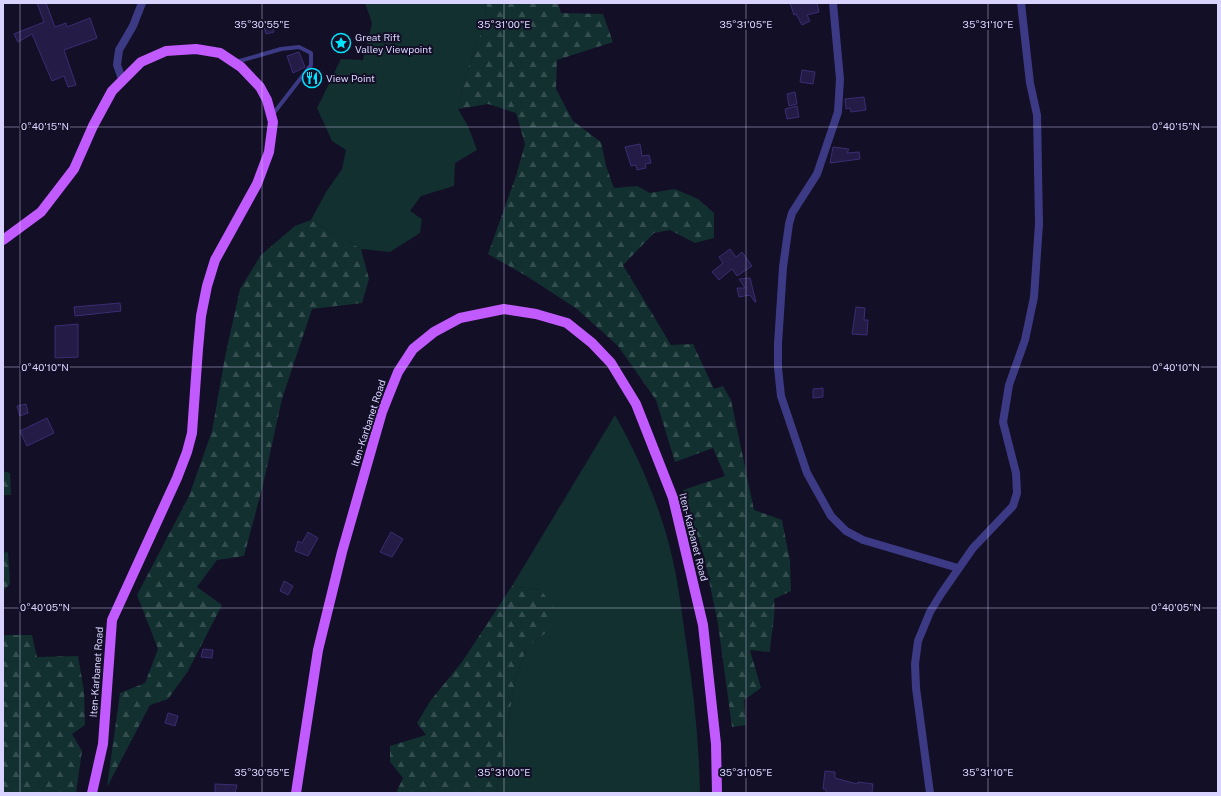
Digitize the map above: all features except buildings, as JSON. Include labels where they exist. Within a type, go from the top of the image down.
[{"type":"main road","name":"Iten-Karbanet Road","points":[[3,240],[41,212],[74,169],[96,119],[112,91],[140,62],[166,51],[196,49],[220,53],[241,66],[260,87],[267,100],[273,122],[269,152],[257,184],[215,260],[207,286],[200,322],[192,433],[187,452],[177,478],[112,620],[103,744],[92,793]]},
{"type":"main road","name":"Iten-Karbanet Road","points":[[296,793],[318,650],[342,552],[382,412],[398,372],[413,349],[434,332],[460,318],[504,309],[536,314],[567,322],[592,343],[611,363],[639,411],[672,498],[703,625],[716,744],[717,793]]},
{"type":"street","points":[[122,79],[117,59],[119,50],[142,3]]},
{"type":"street","points":[[833,3],[840,79],[838,112],[817,174],[792,213],[789,224],[783,267],[778,344],[778,368],[781,396],[807,473],[831,516],[846,531],[863,540],[958,568]]},
{"type":"street","points":[[930,793],[916,688],[915,664],[918,641],[930,612],[958,568],[973,548],[1013,506],[1017,494],[1016,473],[1003,422],[1009,385],[1025,340],[1034,296],[1039,224],[1037,115],[1030,83],[1021,3]]},
{"type":"lane","points":[[235,62],[281,49],[299,47],[311,53],[311,65],[272,116]]},
{"type":"green space","points":[[365,3],[487,3],[484,25],[466,74],[458,109],[468,126],[477,150],[455,163],[454,186],[421,196],[410,211],[422,219],[420,233],[390,252],[361,249],[311,220],[326,192],[342,169],[346,150],[332,141],[317,108],[341,59],[363,60],[372,23]]},
{"type":"green space","points":[[487,3],[558,3],[561,13],[603,14],[613,42],[557,60],[556,89],[573,121],[601,142],[606,166],[614,188],[637,186],[650,193],[675,189],[698,199],[714,213],[714,238],[695,243],[670,230],[654,233],[623,265],[671,345],[693,344],[714,389],[723,386],[731,400],[754,510],[782,520],[790,561],[791,591],[774,599],[770,652],[750,650],[761,688],[744,700],[746,725],[732,727],[718,624],[704,556],[683,490],[725,476],[713,448],[675,462],[656,400],[618,346],[577,309],[528,277],[488,254],[516,176],[525,144],[516,113],[488,104],[458,109],[466,74],[484,25]]},
{"type":"green space","points":[[311,220],[361,249],[369,279],[362,303],[312,309],[282,399],[263,485],[244,556],[217,560],[197,587],[222,605],[188,671],[168,699],[150,705],[107,787],[120,693],[145,683],[158,649],[137,595],[189,496],[212,431],[225,357],[240,289],[261,255],[295,226]]},
{"type":"green space","points":[[615,415],[641,467],[657,505],[669,543],[677,581],[694,699],[699,755],[700,793],[496,793],[515,681],[527,647],[547,632],[541,590],[512,586]]},
{"type":"green space","points":[[3,471],[10,473],[11,495],[3,495]]},
{"type":"green space","points":[[8,552],[10,584],[3,591],[3,553]]},
{"type":"green space","points":[[512,586],[541,590],[555,610],[547,632],[527,647],[515,681],[496,793],[396,793],[403,778],[390,762],[390,746],[426,735],[417,723],[431,700],[462,662]]},
{"type":"green space","points":[[3,635],[32,635],[37,657],[78,656],[84,691],[85,725],[72,734],[82,751],[76,793],[3,793]]},
{"type":"place","name":"Great Rift Valley Viewpoint","points":[[341,43]]},
{"type":"place","name":"View Point","points":[[312,78]]}]
